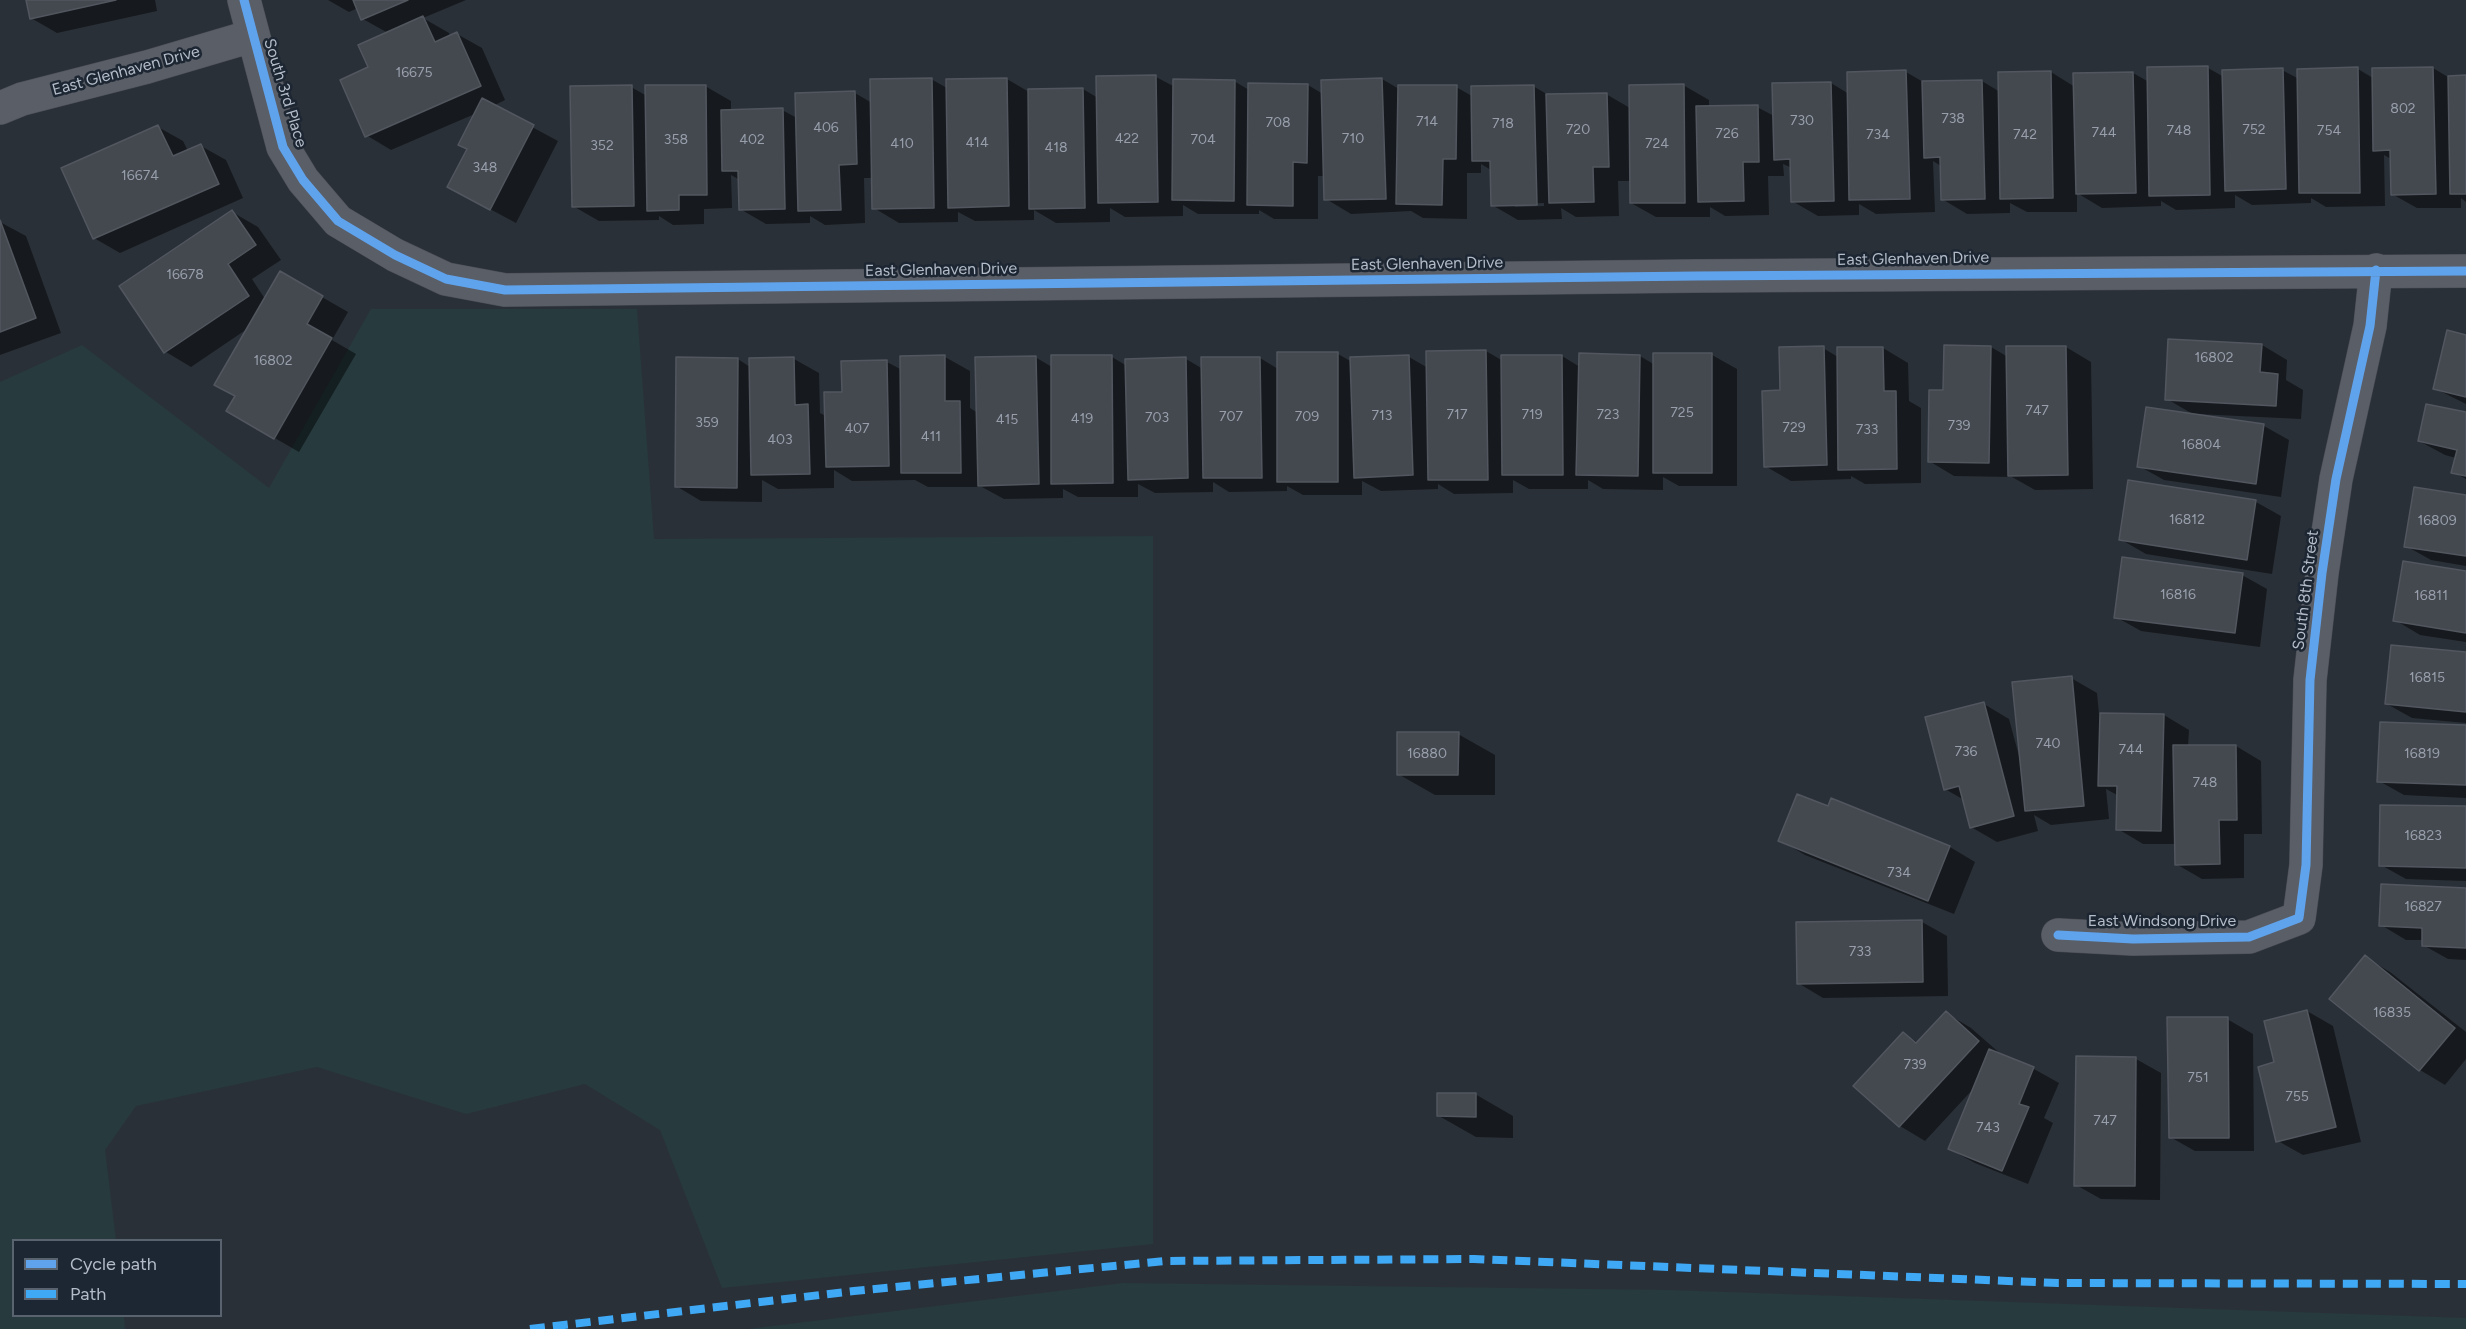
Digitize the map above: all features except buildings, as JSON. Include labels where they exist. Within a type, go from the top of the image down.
[{"type":"street","name":"South 3rd Place","points":[[244,0],[283,147],[303,180],[338,220],[395,255]]},
{"type":"street","name":"East Glenhaven Drive","points":[[0,108],[22,99],[147,67],[252,36]]},
{"type":"street","name":"East Glenhaven Drive","points":[[395,255],[446,279],[505,290],[2376,270],[2466,271]]},
{"type":"street","name":"South 8th Street","points":[[2299,918],[2306,865],[2310,680],[2322,573],[2336,479],[2370,326],[2376,270]]},
{"type":"street","name":"East Windsong Drive","points":[[2058,935],[2133,939],[2249,937],[2299,918]]},
{"type":"green space","points":[[371,309],[637,309],[654,539],[1153,536],[1153,1244],[722,1288],[660,1130],[585,1084],[466,1114],[317,1067],[136,1106],[105,1150],[116,1239],[12,1239],[12,1317],[124,1317],[125,1329],[0,1329],[0,382],[82,345],[269,488]]},
{"type":"green space","points":[[1123,1283],[1670,1290],[2466,1318],[2466,1329],[748,1329]]},
{"type":"marked path","points":[[530,1329],[854,1291],[1165,1261],[1474,1259],[2058,1283],[2466,1284]]},
{"type":"cycle path","points":[[244,0],[283,147],[303,180],[338,221],[395,255],[446,279],[505,290],[1696,276],[2466,271]]},
{"type":"cycle path","points":[[2058,935],[2133,939],[2249,937],[2299,918],[2306,865],[2310,680],[2322,573],[2336,479],[2370,326],[2376,270]]}]
